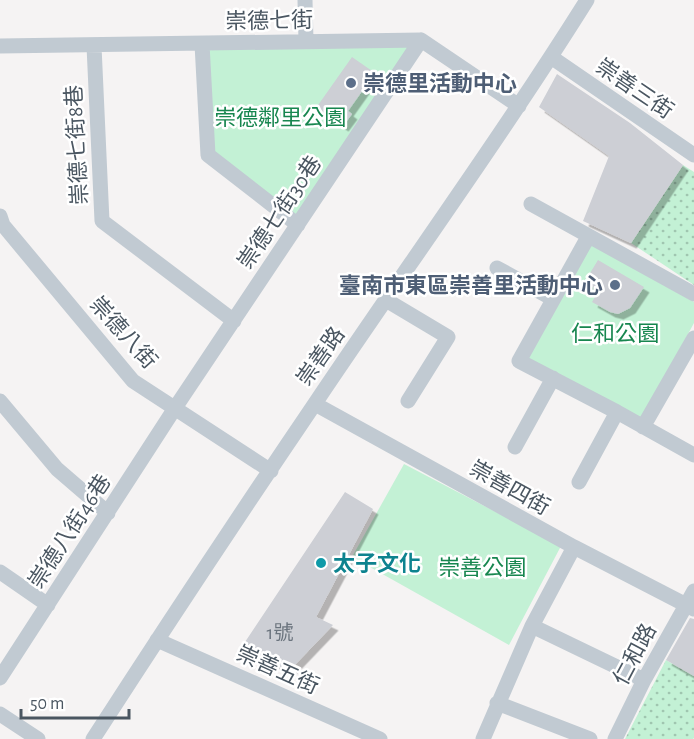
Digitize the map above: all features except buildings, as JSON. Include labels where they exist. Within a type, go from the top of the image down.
[{"type":"street","points":[[304,0],[306,41]]},
{"type":"street","name":"崇善路","points":[[93,739],[315,404],[519,106],[587,0]]},
{"type":"street","points":[[421,40],[519,106]]},
{"type":"street","name":"崇德七街","points":[[0,46],[421,40]]},
{"type":"street","name":"崇德七街30巷","points":[[176,408],[421,40]]},
{"type":"street","points":[[202,44],[208,155],[298,225]]},
{"type":"street","name":"崇德七街8巷","points":[[94,46],[102,221],[234,321]]},
{"type":"street","name":"崇善三街","points":[[551,57],[694,155]]},
{"type":"street","points":[[531,204],[694,294]]},
{"type":"street","name":"崇德八街","points":[[0,216],[3,225],[133,381],[271,471]]},
{"type":"street","points":[[588,237],[519,361],[694,455]]},
{"type":"street","points":[[497,268],[553,299]]},
{"type":"street","points":[[386,300],[448,337],[408,401]]},
{"type":"street","points":[[644,427],[694,338]]},
{"type":"street","points":[[514,447],[553,378]]},
{"type":"street","points":[[0,401],[57,469],[108,513]]},
{"type":"street","name":"崇善四街","points":[[315,404],[574,547],[690,607]]},
{"type":"street","name":"崇德八街46巷","points":[[0,678],[176,408]]},
{"type":"street","points":[[579,482],[617,412]]},
{"type":"street","points":[[483,739],[532,626],[574,547]]},
{"type":"street","points":[[0,572],[48,605]]},
{"type":"street","name":"仁和路","points":[[615,739],[644,680],[690,607],[694,591]]},
{"type":"street","points":[[532,626],[644,680]]},
{"type":"street","name":"崇善五街","points":[[157,640],[380,739]]},
{"type":"street","points":[[497,703],[590,739]]},
{"type":"street","points":[[0,714],[38,739]]},
{"type":"green space","name":"崇德鄰里公園","points":[[416,43],[298,224],[209,155],[203,45]]},
{"type":"green space","points":[[683,165],[694,172],[694,285],[631,243]]},
{"type":"green space","name":"仁和公園","points":[[590,244],[694,302],[694,323],[641,420],[527,359]]},
{"type":"green space","name":"崇善公園","points":[[404,464],[561,546],[509,645],[352,557]]},
{"type":"green space","points":[[666,660],[694,676],[694,738],[625,739]]},
{"type":"place","name":"崇德里活動中心","points":[[351,83]]},
{"type":"place","name":"臺南市東區崇善里活動中心","points":[[615,285]]},
{"type":"place","name":"太子文化","points":[[321,563]]}]
